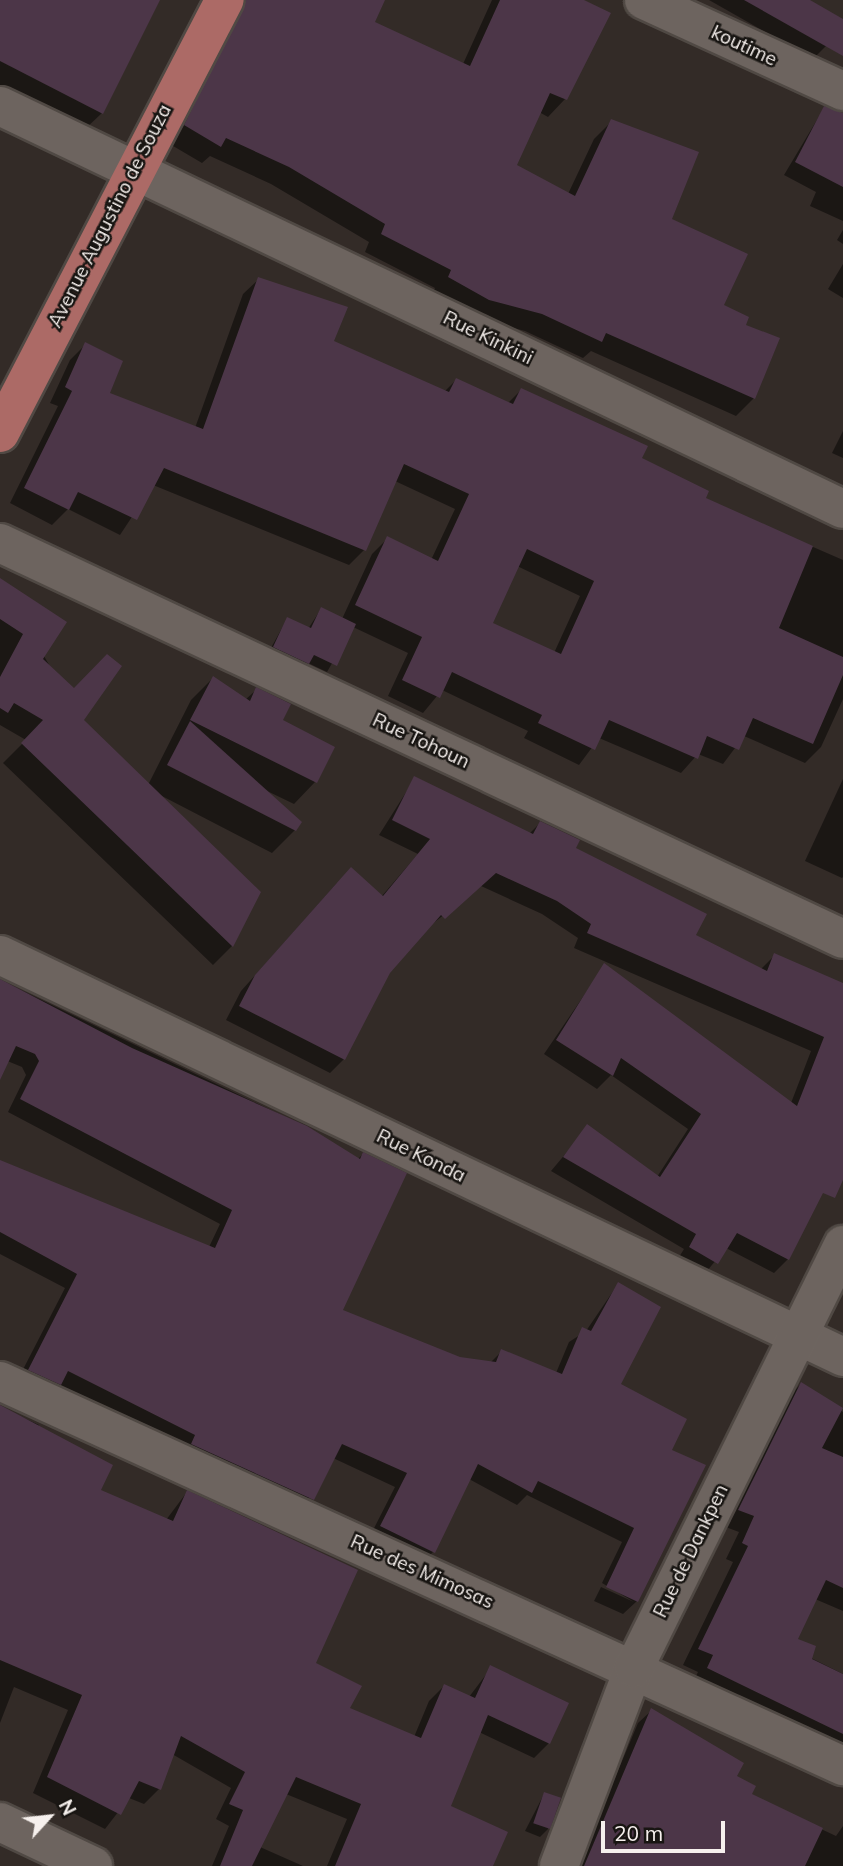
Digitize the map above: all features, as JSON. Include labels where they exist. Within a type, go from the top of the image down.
[{"type":"main road","name":"Avenue Augustino de Souza","points":[[0,433],[133,167],[224,0]]},
{"type":"street","name":"koutime","points":[[644,0],[843,92]]},
{"type":"street","name":"Rue Kinkini","points":[[0,106],[133,167],[843,509]]},
{"type":"street","name":"Rue Tohoun","points":[[0,542],[843,939]]},
{"type":"street","name":"Rue Konda","points":[[0,955],[843,1357]]},
{"type":"street","name":"Rue de Dankpen","points":[[559,1866],[634,1668],[795,1335],[843,1245]]},
{"type":"street","name":"Rue des Mimosas","points":[[0,1381],[634,1668],[843,1766]]},
{"type":"street","points":[[0,1822],[93,1866]]},
{"type":"building","points":[[0,0],[160,0],[103,114],[0,61]]},
{"type":"building","points":[[246,0],[385,0],[375,22],[470,66],[500,0],[584,0],[611,13],[567,100],[550,93],[517,165],[575,196],[611,119],[699,152],[672,219],[748,254],[724,305],[749,317],[746,325],[780,338],[755,399],[606,333],[602,342],[542,314],[489,300],[448,277],[451,270],[381,234],[385,224],[289,167],[226,138],[221,147],[184,125]]},
{"type":"building","points":[[744,0],[810,0],[843,19],[843,56]]},
{"type":"building","points":[[824,106],[843,113],[843,187],[795,162]]},
{"type":"building","points":[[258,277],[348,307],[334,341],[449,392],[456,378],[513,404],[521,388],[648,446],[642,458],[709,491],[706,498],[813,546],[779,628],[843,657],[843,675],[813,744],[753,718],[739,750],[707,736],[698,759],[609,720],[595,750],[538,723],[542,715],[452,672],[440,698],[402,680],[422,637],[355,605],[387,536],[438,561],[469,494],[404,464],[366,551],[164,468],[137,520],[78,492],[69,510],[24,488],[72,391],[65,387],[85,342],[123,361],[110,393],[203,429]],"holes":[[[527,549],[594,581],[561,654],[493,623]]]},
{"type":"building","points":[[0,578],[67,622],[43,659],[74,688],[107,654],[122,666],[84,720],[261,892],[233,947],[21,743],[43,720],[14,703],[8,713],[0,708],[0,677],[23,634],[0,619]]},
{"type":"building","points":[[321,607],[356,624],[337,666],[314,655],[309,664],[273,647],[287,617],[311,628]]},
{"type":"building","points":[[213,676],[250,701],[256,687],[291,704],[283,720],[335,747],[317,783],[190,720]]},
{"type":"building","points":[[190,721],[302,822],[296,831],[167,765]]},
{"type":"building","points":[[414,776],[533,834],[540,821],[580,840],[576,848],[707,914],[696,935],[767,971],[774,953],[843,983],[843,1180],[835,1198],[823,1193],[789,1260],[737,1233],[718,1264],[689,1247],[696,1234],[563,1157],[587,1124],[660,1177],[701,1114],[621,1058],[613,1076],[556,1040],[604,963],[797,1106],[824,1037],[587,933],[591,924],[557,901],[496,873],[445,919],[441,915],[390,973],[345,1060],[239,1006],[255,975],[351,867],[383,896],[430,839],[392,820]]},
{"type":"building","points":[[0,979],[132,1048],[307,1126],[360,1159],[363,1152],[407,1173],[343,1310],[460,1357],[496,1362],[501,1349],[562,1374],[582,1327],[591,1331],[618,1282],[661,1307],[621,1384],[687,1419],[672,1450],[706,1465],[638,1602],[606,1587],[634,1528],[538,1481],[532,1493],[478,1464],[435,1553],[380,1526],[407,1473],[342,1444],[314,1500],[191,1444],[195,1435],[68,1371],[61,1385],[28,1370],[77,1274],[0,1232],[0,1160],[215,1248],[232,1210],[20,1099],[39,1061],[35,1054],[16,1046],[0,1080]]},
{"type":"building","points":[[801,1382],[843,1408],[822,1448],[843,1457],[843,1588],[826,1580],[798,1639],[816,1646],[812,1659],[843,1674],[843,1734],[707,1668],[713,1655],[698,1649],[748,1546],[742,1543],[754,1516],[738,1510]]},
{"type":"building","points":[[0,1405],[113,1465],[101,1490],[173,1521],[187,1490],[358,1570],[316,1663],[362,1686],[350,1708],[421,1738],[444,1684],[475,1698],[490,1665],[569,1703],[550,1744],[488,1715],[451,1806],[508,1832],[493,1866],[335,1866],[361,1804],[296,1777],[252,1866],[220,1866],[243,1810],[229,1804],[245,1772],[181,1736],[161,1790],[139,1781],[121,1815],[47,1777],[82,1695],[0,1660]]},
{"type":"building","points":[[651,1708],[744,1763],[737,1776],[756,1786],[752,1794],[823,1828],[805,1866],[584,1866]]},
{"type":"building","points":[[544,1792],[561,1798],[550,1829],[533,1823]]}]
